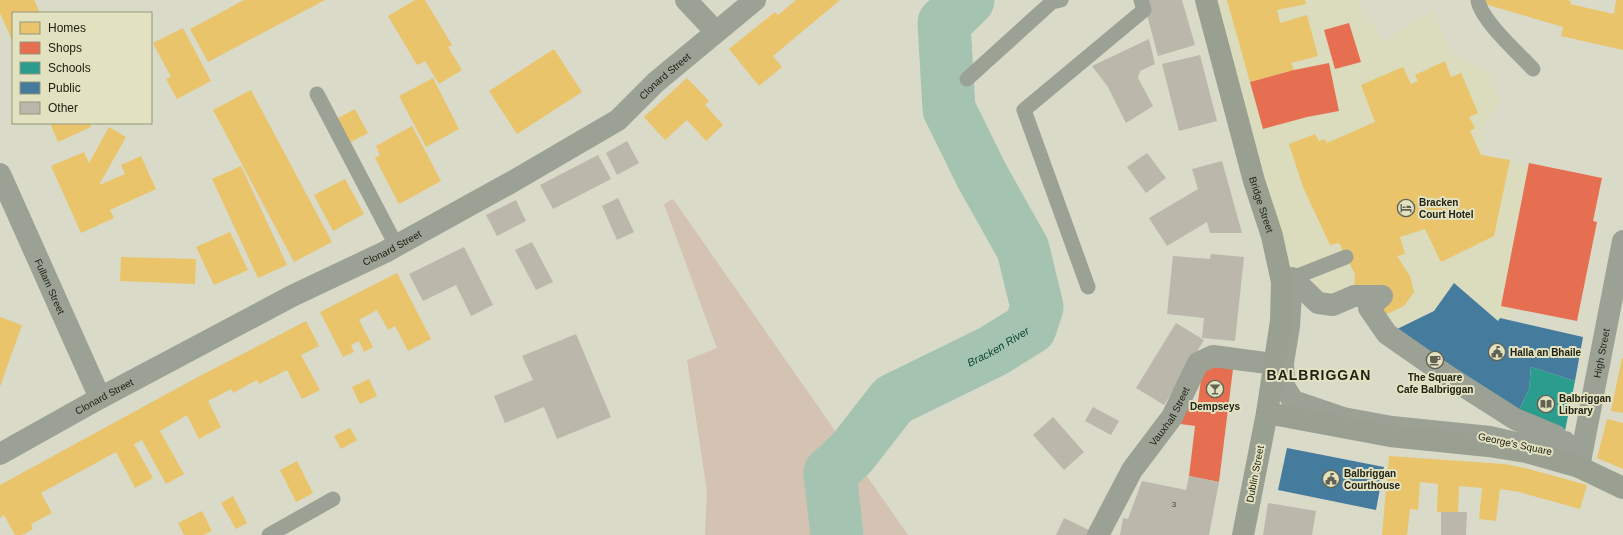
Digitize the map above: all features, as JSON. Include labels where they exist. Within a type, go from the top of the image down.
[{"type":"main road","name":"Bridge Street","points":[[1206,0],[1254,181],[1287,280],[1267,413]]},
{"type":"main road","name":"George's Square","points":[[1267,413],[1390,436],[1488,446],[1526,452],[1579,467],[1623,488]]},
{"type":"main road","name":"Dublin Street","points":[[1243,535],[1267,413]]},
{"type":"street","points":[[686,0],[716,32]]},
{"type":"street","name":"Clonard Street","points":[[0,454],[100,398],[292,296],[396,245],[510,183],[618,120],[656,82],[755,0]]},
{"type":"street","name":"Fullam Street","points":[[0,174],[100,398]]},
{"type":"street","name":"High Street","points":[[1579,467],[1623,241]]},
{"type":"street","name":"George's Square","points":[[1287,280],[1318,303],[1333,305],[1354,296],[1382,296],[1369,308],[1388,334],[1515,419],[1556,436],[1559,442],[1565,442],[1565,454],[1490,437],[1392,427],[1343,418],[1293,401],[1284,386],[1283,363],[1289,326],[1287,280]]},
{"type":"street","name":"Vauxhall Street","points":[[1098,535],[1132,470],[1172,417],[1198,363],[1213,356],[1274,364]]},
{"type":"lane","points":[[967,80],[1052,2],[1061,0]]},
{"type":"lane","points":[[1088,287],[1024,110],[1144,10],[1141,0]]},
{"type":"lane","points":[[1478,0],[1479,7],[1495,30],[1533,69]]},
{"type":"lane","points":[[317,94],[396,245]]},
{"type":"lane","points":[[1287,280],[1346,256]]},
{"type":"lane","points":[[269,535],[333,499]]},
{"type":"shaded area","points":[[1215,0],[1357,0],[1384,42],[1433,9],[1452,53],[1489,73],[1500,99],[1483,127],[1481,155],[1531,166],[1529,225],[1509,320],[1500,318],[1498,321],[1455,283],[1434,311],[1387,334],[1381,297],[1333,305],[1292,278]]},
{"type":"shaded area","points":[[673,199],[908,535],[705,535],[707,491],[687,360],[717,348],[664,204]]},
{"type":"building: Homes","points":[[0,0],[34,0],[40,12],[12,12],[12,40],[0,13]]},
{"type":"building: Homes","points":[[244,0],[325,0],[208,62],[190,29]]},
{"type":"building: Homes","points":[[415,0],[425,0],[452,45],[448,47],[462,70],[439,84],[425,61],[417,65],[388,16]]},
{"type":"building: Homes","points":[[796,0],[840,0],[773,56],[782,67],[759,86],[729,49],[775,12],[778,15]]},
{"type":"building: Homes","points":[[1227,0],[1305,0],[1306,4],[1277,10],[1280,23],[1307,15],[1318,56],[1291,63],[1294,70],[1250,82]]},
{"type":"building: Homes","points":[[1486,0],[1566,0],[1571,1],[1570,4],[1614,14],[1616,0],[1623,0],[1623,50],[1561,36],[1563,27],[1485,4]]},
{"type":"building: Homes","points":[[183,28],[211,81],[177,99],[166,79],[171,77],[153,43]]},
{"type":"building: Homes","points":[[554,49],[582,92],[517,134],[489,91]]},
{"type":"building: Homes","name":"Bracken Court Hotel","points":[[1445,61],[1451,77],[1461,73],[1478,113],[1469,117],[1475,128],[1470,131],[1481,155],[1510,160],[1494,236],[1441,262],[1425,229],[1400,237],[1405,254],[1397,256],[1410,276],[1414,292],[1404,306],[1387,314],[1378,314],[1354,296],[1355,274],[1339,243],[1330,245],[1303,187],[1289,144],[1315,134],[1319,141],[1325,139],[1327,143],[1375,122],[1361,85],[1403,67],[1411,84],[1418,81],[1415,75]]},
{"type":"building: Homes","points":[[433,78],[459,129],[426,147],[399,96]]},
{"type":"building: Homes","points":[[687,78],[709,101],[705,105],[723,125],[706,141],[687,120],[665,140],[644,117]]},
{"type":"building: Homes","points":[[251,90],[332,242],[294,262],[213,110]]},
{"type":"building: Homes","points":[[355,109],[368,133],[349,143],[336,119]]},
{"type":"building: Homes","points":[[50,124],[90,124],[91,127],[58,142]]},
{"type":"building: Homes","points":[[412,126],[441,181],[399,204],[375,158],[380,155],[376,146]]},
{"type":"building: Homes","points":[[109,127],[126,137],[99,185],[125,174],[121,165],[141,156],[156,189],[110,210],[114,218],[81,233],[51,166],[84,152],[89,163]]},
{"type":"building: Homes","points":[[241,166],[287,265],[258,278],[212,179]]},
{"type":"building: Homes","points":[[345,179],[364,214],[333,231],[314,195]]},
{"type":"building: Homes","points":[[230,232],[248,270],[214,285],[196,247]]},
{"type":"building: Homes","points":[[121,257],[196,259],[195,284],[120,281]]},
{"type":"building: Homes","points":[[397,273],[431,339],[408,351],[395,326],[388,330],[377,310],[359,320],[373,347],[364,352],[359,341],[351,345],[354,352],[343,357],[320,312]]},
{"type":"building: Homes","points":[[0,317],[22,325],[0,387]]},
{"type":"building: Homes","points":[[306,321],[319,346],[301,355],[320,390],[302,399],[287,370],[259,384],[257,380],[233,393],[231,389],[208,401],[221,427],[199,439],[187,415],[160,431],[184,474],[166,484],[142,440],[134,444],[153,478],[135,488],[116,452],[41,493],[52,513],[31,524],[33,529],[22,535],[15,535],[4,515],[0,518],[0,485],[196,378]]},
{"type":"building: Homes","points":[[1623,358],[1623,413],[1611,411]]},
{"type":"building: Homes","points":[[369,379],[377,396],[360,404],[352,387]]},
{"type":"building: Homes","points":[[1607,419],[1623,423],[1623,469],[1597,458]]},
{"type":"building: Homes","points":[[350,428],[357,440],[341,449],[334,436]]},
{"type":"building: Homes","points":[[1389,456],[1504,464],[1525,468],[1587,485],[1580,509],[1519,492],[1500,489],[1496,521],[1479,519],[1482,488],[1459,486],[1458,512],[1437,512],[1438,484],[1420,482],[1418,510],[1410,509],[1407,535],[1382,535]]},
{"type":"building: Homes","points":[[297,461],[313,493],[296,502],[280,470]]},
{"type":"building: Homes","points":[[233,496],[247,523],[236,529],[221,503]]},
{"type":"building: Homes","points":[[202,511],[212,531],[203,535],[184,535],[178,523]]},
{"type":"building: Shops","points":[[1349,23],[1361,62],[1335,69],[1324,30]]},
{"type":"building: Shops","points":[[1329,63],[1339,111],[1307,117],[1263,129],[1250,82],[1294,70]]},
{"type":"building: Shops","points":[[1529,163],[1602,178],[1593,221],[1597,222],[1577,321],[1501,306]]},
{"type":"building: Shops","points":[[1203,365],[1233,369],[1219,482],[1189,476],[1195,426],[1180,424],[1182,407],[1197,409]]},
{"type":"building: Schools","name":"Balbriggan Library","points":[[1531,367],[1575,381],[1565,431],[1515,419],[1529,389]]},
{"type":"building: Public","name":"Halla an Bhaile","points":[[1454,283],[1498,321],[1500,318],[1583,337],[1575,381],[1531,367],[1529,389],[1515,419],[1387,334],[1434,311]]},
{"type":"building: Public","name":"Balbriggan Courthouse","points":[[1287,448],[1384,467],[1376,510],[1278,490]]},
{"type":"building: Other","points":[[1143,0],[1182,0],[1195,45],[1158,56]]},
{"type":"building: Other","points":[[1149,39],[1155,64],[1140,71],[1138,78],[1153,106],[1126,123],[1108,87],[1092,66]]},
{"type":"building: Other","points":[[1200,55],[1217,121],[1179,131],[1162,64]]},
{"type":"building: Other","points":[[627,141],[639,163],[617,175],[606,153]]},
{"type":"building: Other","points":[[1147,153],[1166,178],[1146,193],[1127,167]]},
{"type":"building: Other","points":[[598,155],[611,179],[553,209],[540,185]]},
{"type":"building: Other","points":[[1222,161],[1242,233],[1210,233],[1207,222],[1167,246],[1149,218],[1198,189],[1192,169]]},
{"type":"building: Other","points":[[618,198],[634,232],[617,240],[602,206]]},
{"type":"building: Other","points":[[516,200],[526,221],[497,236],[486,215]]},
{"type":"building: Other","points":[[532,242],[553,282],[536,290],[515,250]]},
{"type":"building: Other","points":[[464,247],[493,305],[471,316],[456,285],[423,301],[409,274]]},
{"type":"building: Other","points":[[1211,254],[1244,257],[1235,341],[1202,338],[1204,318],[1167,314],[1173,256],[1210,259]]},
{"type":"building: Other","points":[[1176,323],[1204,340],[1164,405],[1136,388]]},
{"type":"building: Other","points":[[576,334],[611,417],[557,439],[544,407],[505,423],[494,396],[533,380],[522,356]]},
{"type":"building: Other","points":[[1093,407],[1119,421],[1111,435],[1085,421]]},
{"type":"building: Other","points":[[1053,417],[1084,452],[1064,470],[1033,435]]},
{"type":"building: Other","points":[[1189,476],[1219,482],[1209,535],[1120,535],[1123,518],[1128,519],[1142,481],[1186,490]]},
{"type":"building: Other","points":[[1268,503],[1316,511],[1312,535],[1263,535]]},
{"type":"building: Other","points":[[1441,512],[1467,512],[1466,535],[1441,535]]},
{"type":"building: Other","points":[[1064,518],[1095,533],[1094,535],[1056,535]]},
{"type":"waterway","name":"Bracken River","points":[[837,535],[830,473],[851,454],[893,400],[993,351],[1030,328],[1037,307],[1023,249],[982,176],[949,109],[944,23],[968,0]]},
{"type":"place","name":"Bracken Court Hotel","points":[[1406,208]]},
{"type":"place","name":"Halla an Bhaile","points":[[1497,352]]},
{"type":"place","name":"The Square Cafe Balbriggan","points":[[1435,360]]},
{"type":"place","name":"Dempseys","points":[[1215,389]]},
{"type":"place","name":"Balbriggan Library","points":[[1546,404]]},
{"type":"place","name":"Balbriggan Courthouse","points":[[1331,479]]},
{"type":"district","name":"BALBRIGGAN","points":[[1319,375]]}]
